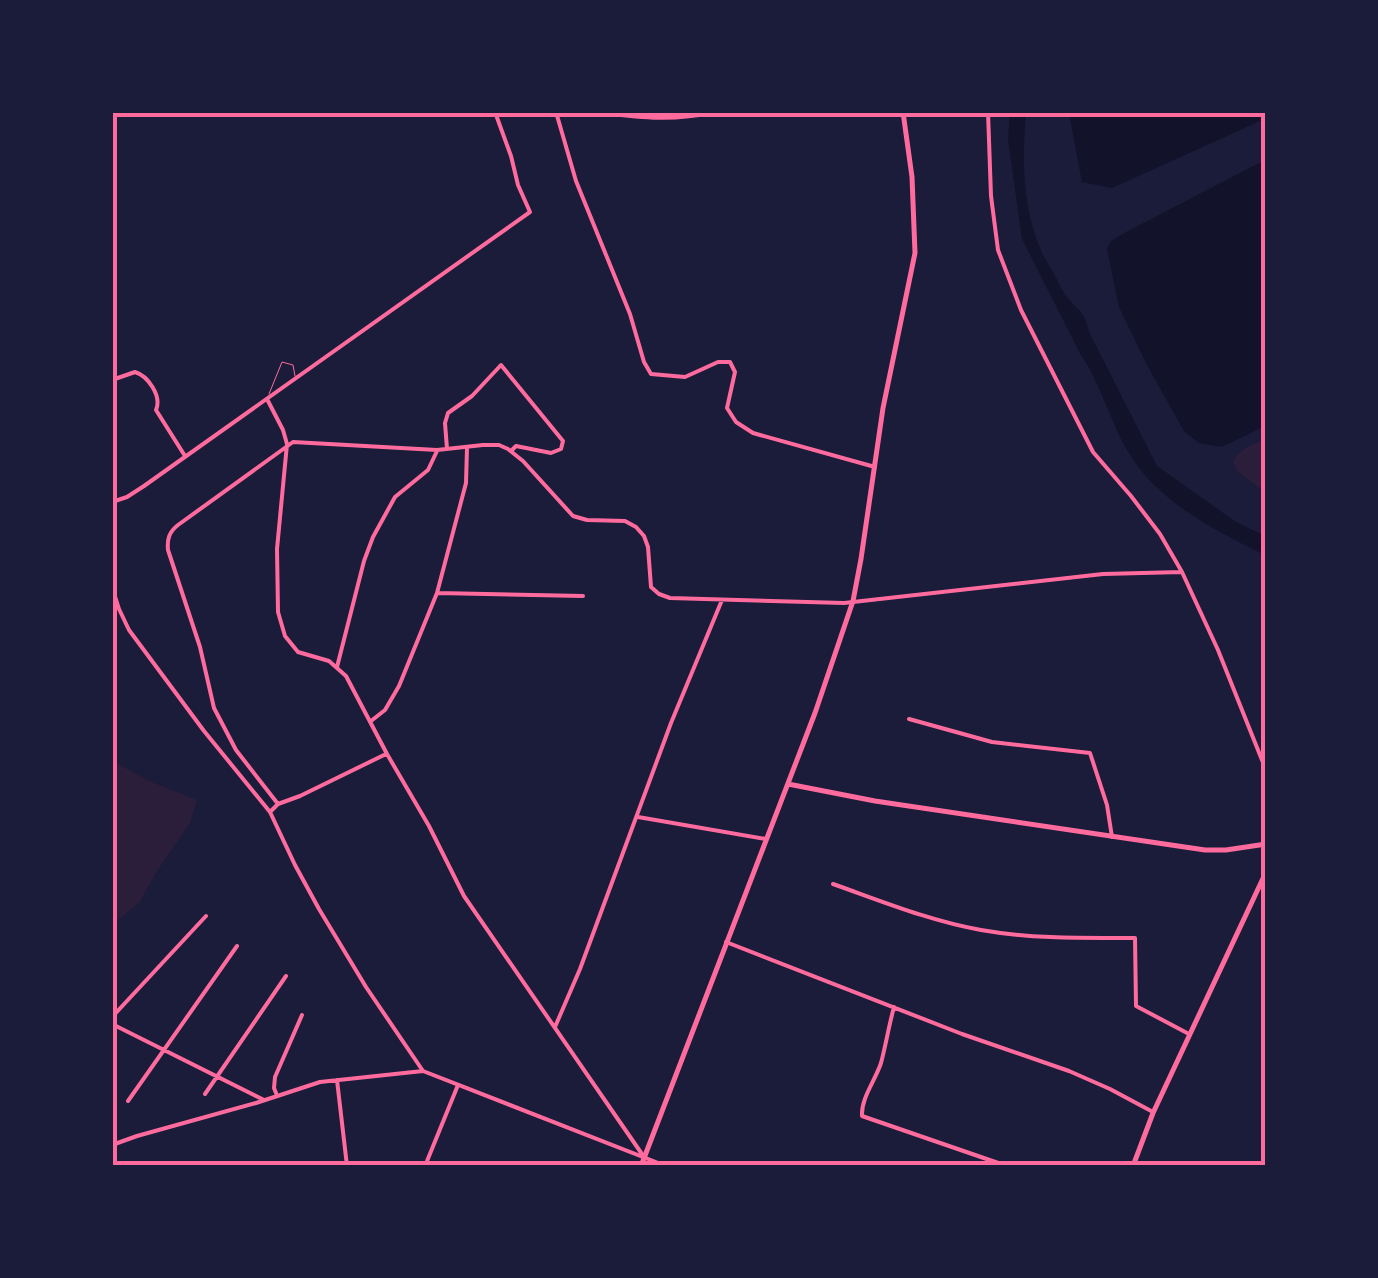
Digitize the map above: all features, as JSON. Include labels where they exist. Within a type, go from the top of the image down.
[{"type":"street","points":[[112,502],[134,493],[530,212],[494,112]]},
{"type":"street","points":[[556,112],[576,182],[650,374],[685,377],[718,362],[730,362],[735,372],[727,408],[744,428],[768,440],[875,467]]},
{"type":"street","points":[[592,112],[647,118],[683,118],[713,112]]},
{"type":"street","points":[[641,1166],[834,662],[853,601],[884,408],[915,253],[904,112]]},
{"type":"street","points":[[988,112],[990,196],[998,250],[1021,310],[1093,452],[1160,534],[1182,572],[1266,770]]},
{"type":"street","points":[[447,449],[444,423],[448,413],[472,396],[502,364],[563,441],[562,448],[555,452],[516,446],[510,450]]},
{"type":"street","points":[[112,380],[135,372],[142,375],[159,403],[156,410],[185,456]]},
{"type":"street","points":[[268,399],[287,444],[276,549],[278,606],[281,626],[290,645],[298,652],[329,661],[349,681],[460,890],[644,1157]]},
{"type":"street","points":[[278,804],[236,750],[214,708],[168,540],[178,524],[294,442],[438,450],[493,445],[510,450],[573,516],[626,521],[641,532],[648,547],[649,583],[654,591],[670,598],[844,604],[1103,574],[1182,572]]},
{"type":"street","points":[[370,721],[384,710],[400,686],[437,594],[466,483],[467,447]]},
{"type":"street","points":[[337,667],[373,537],[395,497],[428,470],[438,450]]},
{"type":"street","points":[[112,587],[130,630],[270,812],[295,866],[366,987],[423,1072]]},
{"type":"street","points":[[437,594],[584,596]]},
{"type":"street","points":[[555,1027],[722,600]]},
{"type":"street","points":[[909,718],[992,742],[1090,753],[1107,804],[1112,837]]},
{"type":"street","points":[[270,812],[278,804],[387,754]]},
{"type":"street","points":[[788,784],[875,801],[1204,850],[1266,844]]},
{"type":"street","points":[[636,816],[766,839]]},
{"type":"street","points":[[1132,1166],[1153,1112],[1266,872]]},
{"type":"street","points":[[833,884],[978,930],[1055,938],[1135,938],[1136,1006],[1189,1034]]},
{"type":"street","points":[[206,916],[112,1021],[164,1052],[264,1100]]},
{"type":"street","points":[[726,942],[1069,1072],[1153,1112]]},
{"type":"street","points":[[128,1102],[237,946]]},
{"type":"street","points":[[204,1094],[286,976]]},
{"type":"street","points":[[894,1006],[882,1060],[864,1101],[862,1116],[1006,1166]]},
{"type":"street","points":[[277,1095],[275,1077],[302,1014]]},
{"type":"street","points":[[112,1145],[320,1082],[423,1072],[666,1166]]},
{"type":"street","points":[[337,1080],[346,1166]]},
{"type":"street","points":[[426,1166],[458,1085]]},
{"type":"lane","points":[[268,399],[282,362],[293,365],[295,379]]},
{"type":"shaded area","points":[[1265,112],[1260,121],[1112,188],[1082,182],[1069,113]]},
{"type":"shaded area","points":[[1010,113],[1026,113],[1025,184],[1030,219],[1042,253],[1064,293],[1085,319],[1157,466],[1236,522],[1265,536],[1265,555],[1208,525],[1172,500],[1129,453],[1022,239],[1008,139]]},
{"type":"shaded area","points":[[1265,160],[1265,426],[1222,447],[1199,443],[1184,431],[1119,307],[1107,249],[1111,241],[1128,231]]},
{"type":"shaded area","points":[[1265,439],[1265,492],[1238,472],[1233,462],[1242,451]]},
{"type":"shaded area","points":[[113,761],[197,800],[190,823],[139,903],[113,924]]}]
